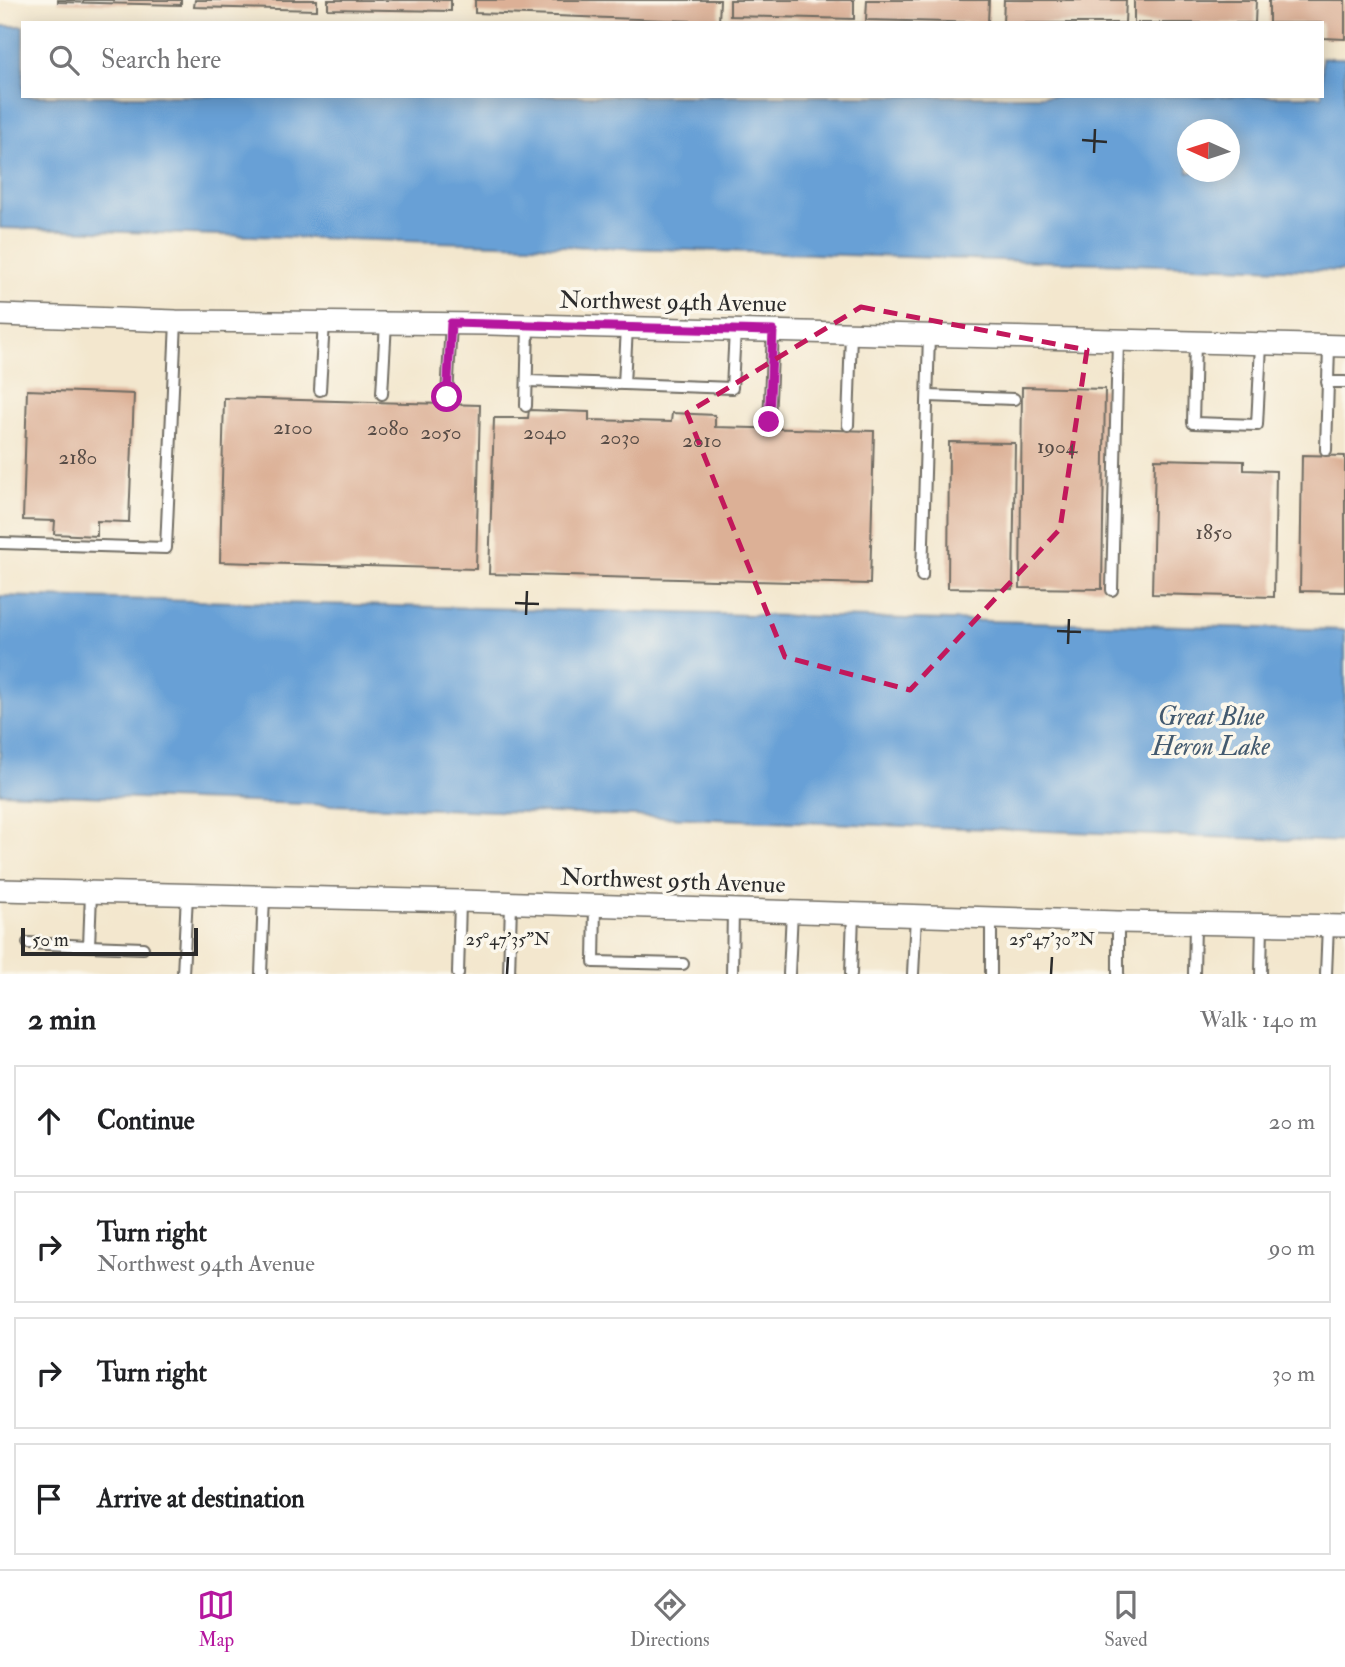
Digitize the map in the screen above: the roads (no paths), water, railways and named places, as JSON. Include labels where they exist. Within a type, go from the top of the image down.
[{"type":"street","name":"Northwest 94th Avenue","points":[[0,315],[176,321],[627,327],[1337,346]]},
{"type":"street","name":"Northwest 95th Avenue","points":[[0,890],[460,901],[1118,922],[1337,925]]},
{"type":"lane","points":[[0,543],[166,548],[176,321]]},
{"type":"lane","points":[[320,390],[324,321]]},
{"type":"lane","points":[[382,394],[386,322]]},
{"type":"lane","points":[[447,397],[451,323]]},
{"type":"lane","points":[[526,406],[528,325]]},
{"type":"lane","points":[[624,384],[627,327]]},
{"type":"lane","points":[[527,381],[732,388],[735,330]]},
{"type":"lane","points":[[769,422],[773,331]]},
{"type":"lane","points":[[848,425],[852,333]]},
{"type":"lane","points":[[922,576],[929,335]]},
{"type":"lane","points":[[1112,590],[1118,340]]},
{"type":"lane","points":[[1195,342],[1193,423],[1206,424],[1258,425],[1261,345]]},
{"type":"lane","points":[[1326,450],[1327,382],[1337,346]]},
{"type":"lane","points":[[1327,382],[1345,382]]},
{"type":"lane","points":[[928,396],[1014,400]]},
{"type":"lane","points":[[89,946],[91,893]]},
{"type":"lane","points":[[183,974],[187,894]]},
{"type":"lane","points":[[261,974],[264,896]]},
{"type":"lane","points":[[458,974],[460,901]]},
{"type":"lane","points":[[509,974],[511,903]]},
{"type":"lane","points":[[595,905],[594,962],[683,964]]},
{"type":"lane","points":[[732,974],[733,909]]},
{"type":"lane","points":[[789,974],[792,911]]},
{"type":"lane","points":[[851,974],[853,913]]},
{"type":"lane","points":[[913,974],[916,915]]},
{"type":"lane","points":[[991,974],[992,917]]},
{"type":"lane","points":[[1118,922],[1118,974]]},
{"type":"lane","points":[[1194,974],[1195,923]]},
{"type":"lane","points":[[1261,974],[1262,924]]},
{"type":"lane","points":[[1326,974],[1337,925]]},
{"type":"lane","points":[[28,943],[144,948]]},
{"type":"water","points":[[0,26],[21,26],[21,98],[1324,98],[1324,58],[1345,58],[1345,271],[0,228]]},
{"type":"water","name":"Great Blue Heron Lake","points":[[0,596],[1345,630],[1345,842],[0,793]]}]
